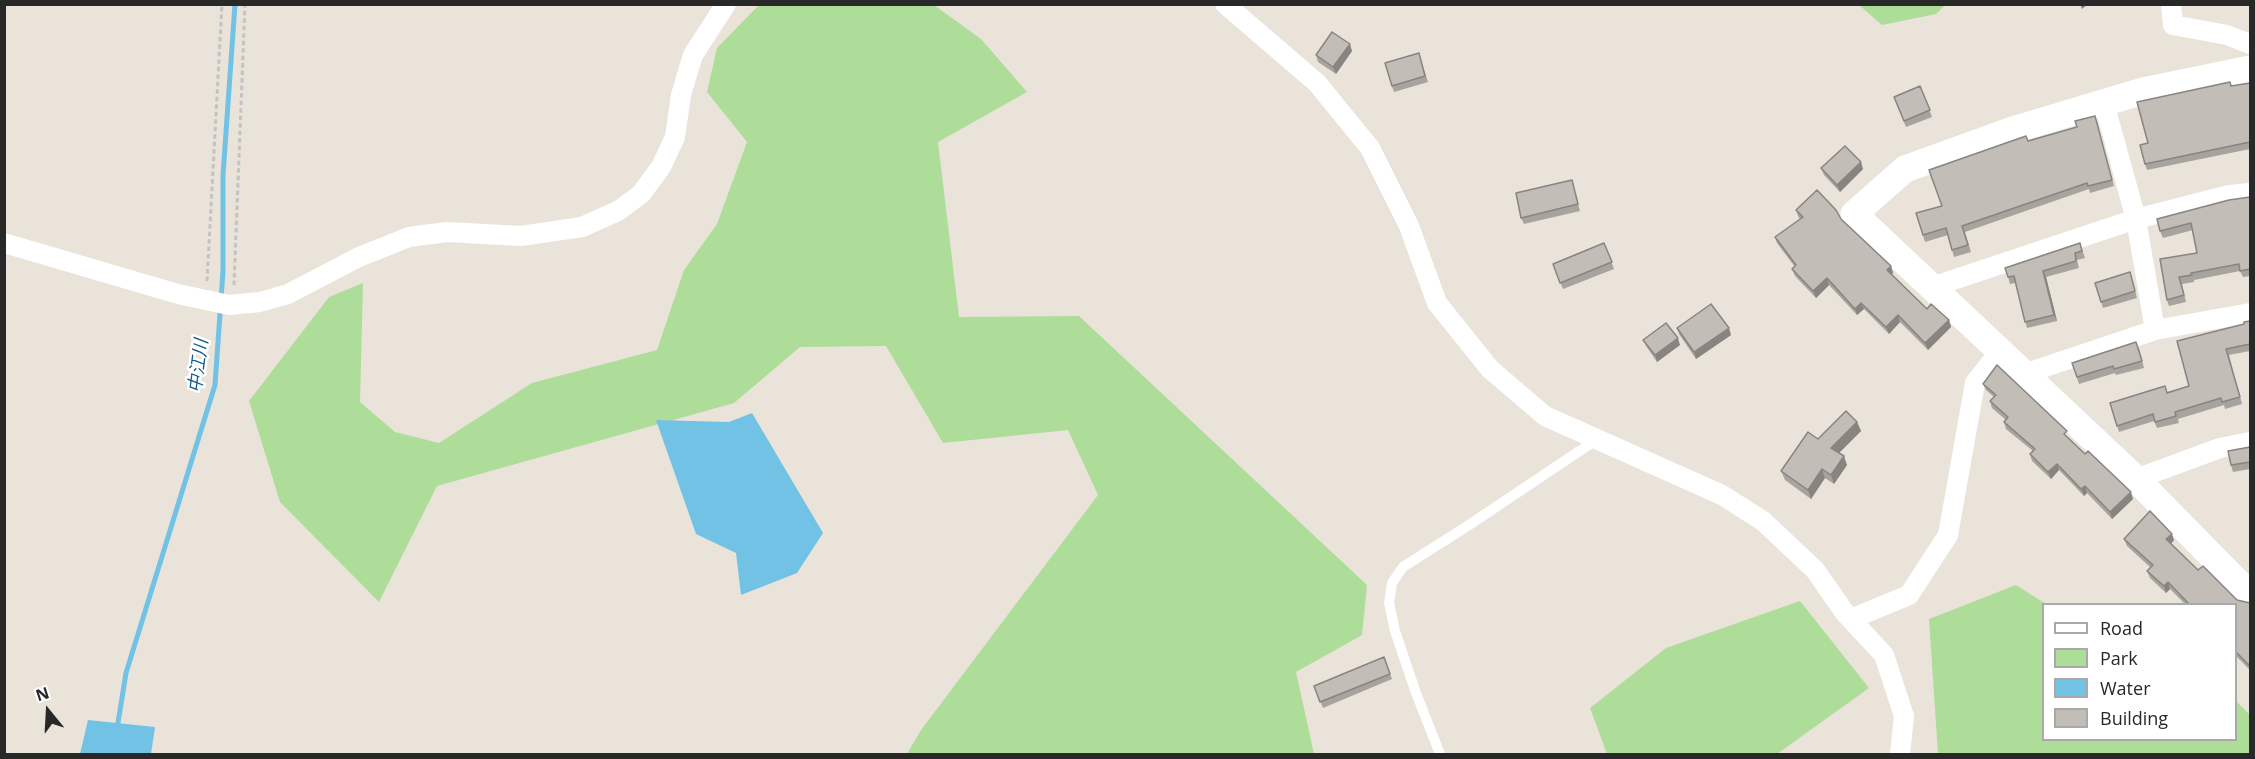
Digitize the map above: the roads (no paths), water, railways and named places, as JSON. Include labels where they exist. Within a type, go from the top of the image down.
[{"type":"street","points":[[4,243],[220,303],[260,302],[288,294],[358,256],[409,237],[447,232],[521,236],[556,233],[582,227],[618,211],[641,194],[661,167],[675,137],[681,95],[693,55],[726,4]]},
{"type":"street","points":[[1226,4],[1317,83],[1370,148],[1409,226],[1437,303],[1490,369],[1545,416],[1599,438],[1722,495],[1763,521],[1815,570],[1851,619],[1884,655],[1904,716],[1900,754]]},
{"type":"street","points":[[2171,4],[2173,25],[2227,35],[2250,44]]},
{"type":"street","points":[[2249,592],[2136,479],[1854,213],[1905,169],[2013,130],[2104,103],[2143,92],[2250,69]]},
{"type":"street","points":[[2104,103],[2136,219],[2155,330]]},
{"type":"street","points":[[1932,287],[2136,219],[2229,195],[2250,193]]},
{"type":"street","points":[[2024,374],[2155,330],[2250,313]]},
{"type":"street","points":[[1851,619],[1909,595],[1948,535],[1975,383],[2000,351]]},
{"type":"street","points":[[2136,479],[2220,448],[2250,442]]},
{"type":"lane","points":[[1440,754],[1395,631],[1389,603],[1392,583],[1402,567],[1599,438]]},
{"type":"water","points":[[752,413],[823,533],[797,573],[741,595],[736,553],[696,534],[656,420],[729,422]]},
{"type":"water","points":[[88,720],[155,727],[151,754],[80,754]]},
{"type":"waterway","name":"中江川","points":[[117,729],[126,673],[215,385],[223,271],[223,175],[235,4]]}]
